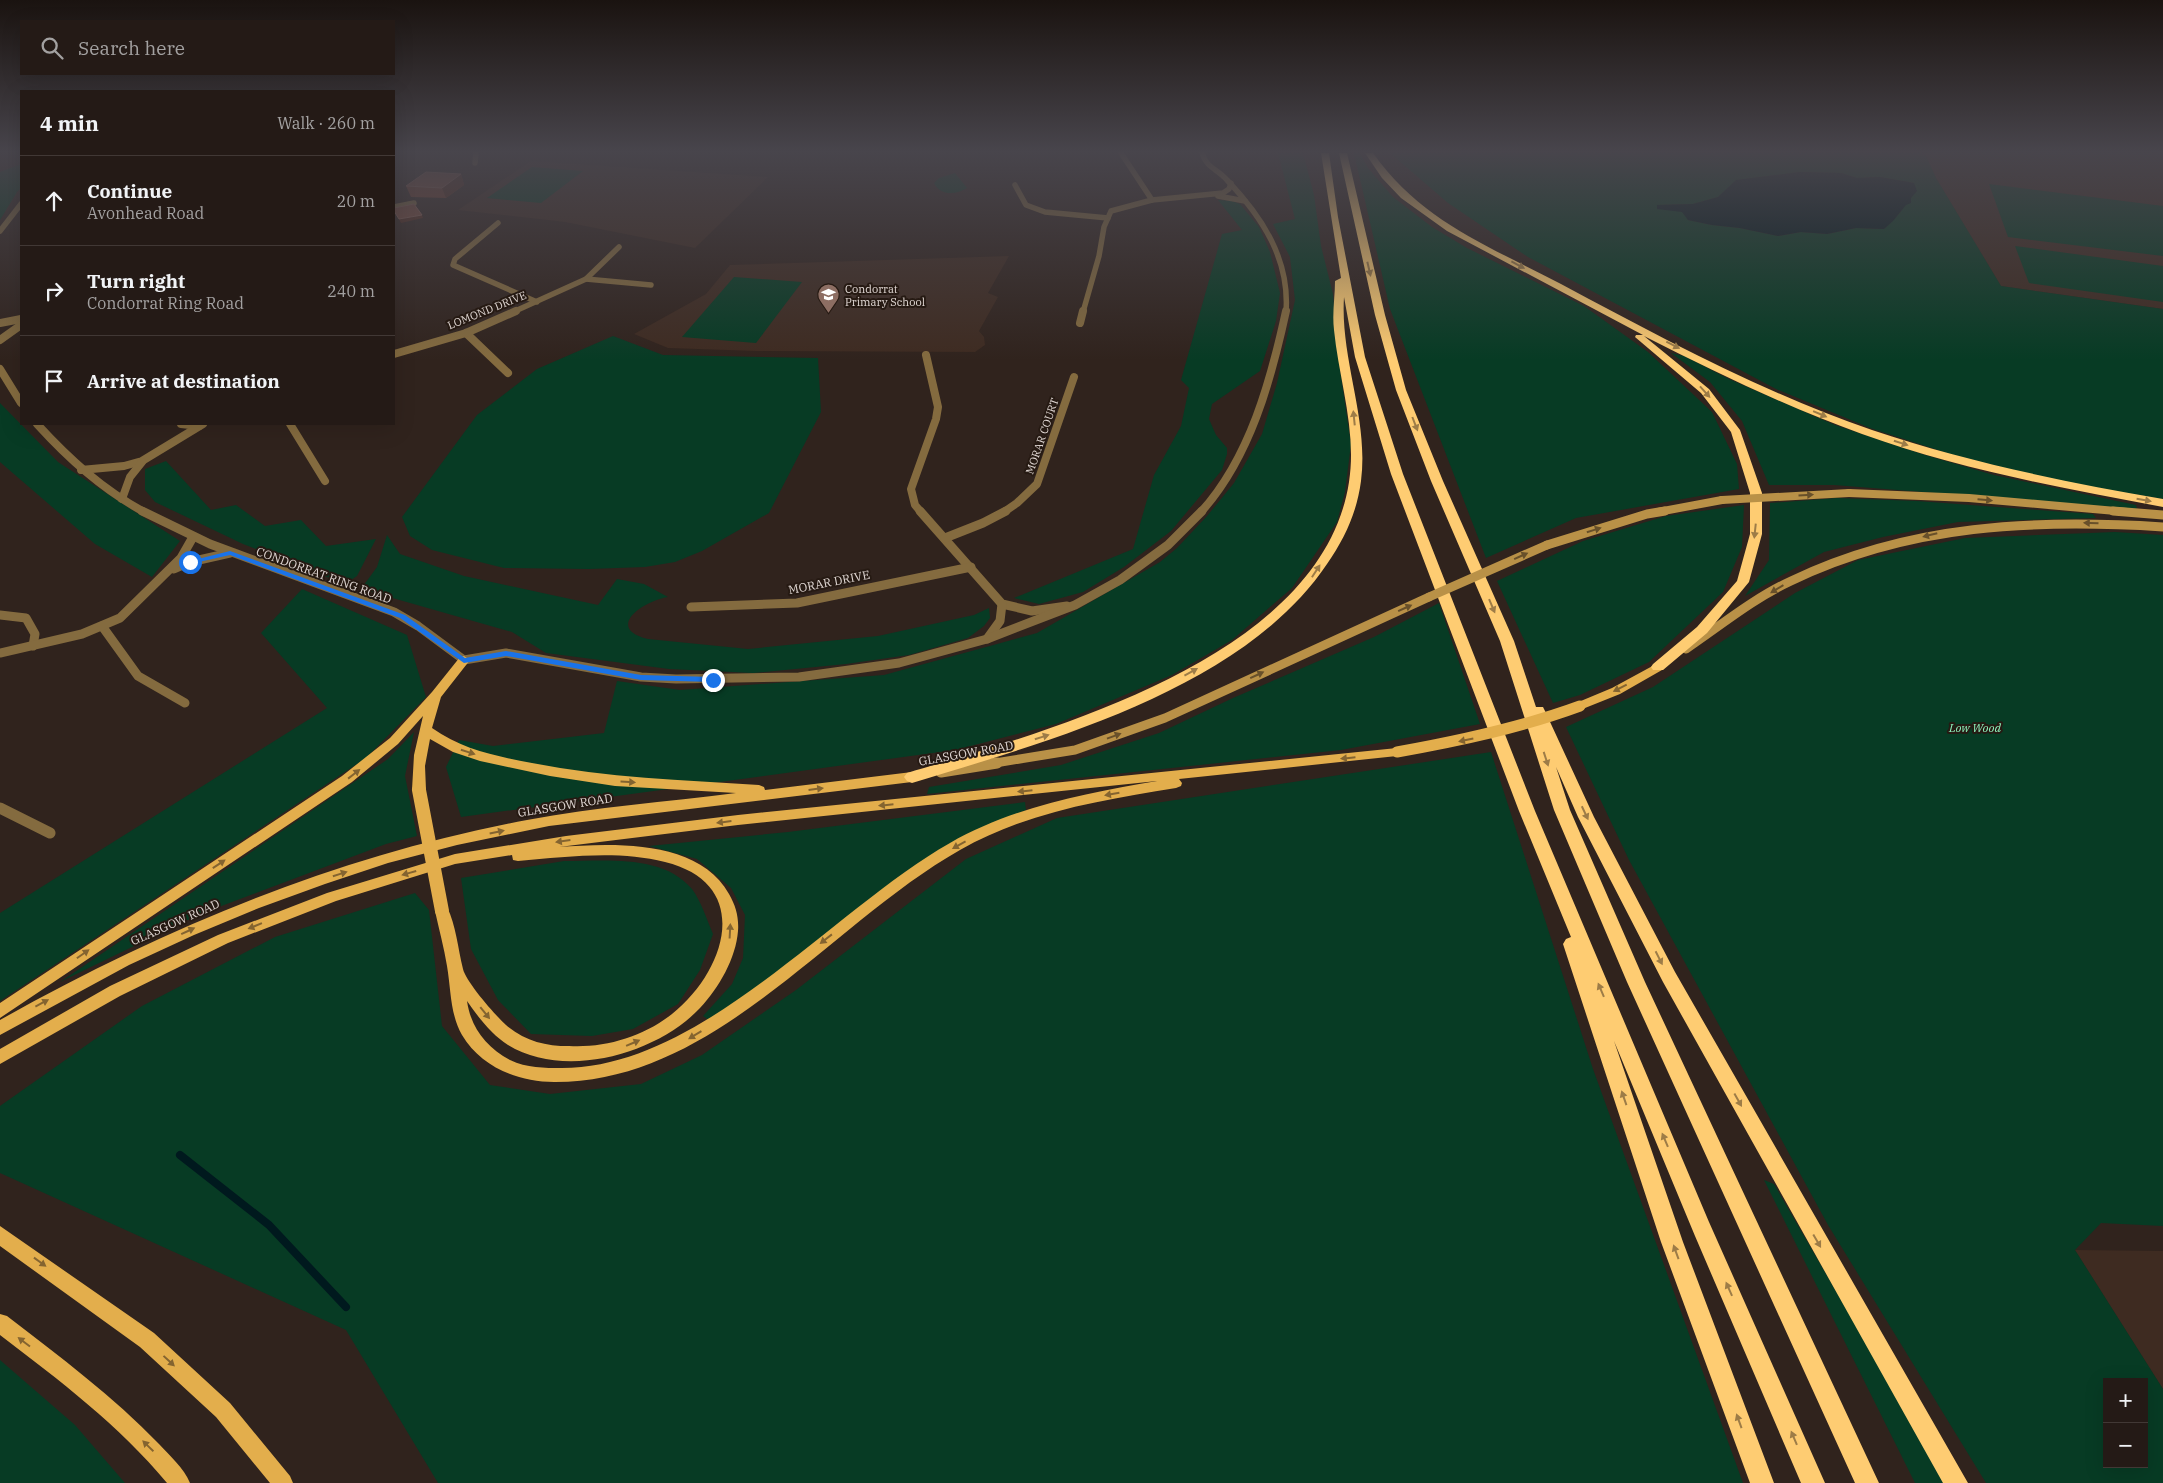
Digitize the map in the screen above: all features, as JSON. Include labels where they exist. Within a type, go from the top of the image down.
[{"type":"highway","points":[[1336,222],[1360,357],[1397,474],[1527,812],[1682,1183],[1813,1483]]},
{"type":"highway","points":[[1359,222],[1380,315],[1402,390],[1437,481],[1586,816],[1669,977],[1956,1483]]},
{"type":"highway","points":[[1439,222],[1598,308],[1771,393],[1825,416],[1904,444],[2001,472],[2163,503]]},
{"type":"highway","points":[[912,777],[1082,724],[1158,691],[1221,655],[1264,624],[1312,578],[1338,538],[1352,502],[1357,461],[1354,415],[1338,330],[1341,252]]},
{"type":"highway","points":[[1598,308],[1659,351],[1705,391],[1736,432],[1756,493],[1756,534],[1743,582],[1702,630],[1658,667]]},
{"type":"highway","points":[[1507,641],[1562,810],[1636,982],[1867,1483]]},
{"type":"highway","points":[[1527,812],[1672,1242],[1762,1483]]},
{"type":"main road","name":"GLASGOW ROAD","points":[[0,1028],[90,977],[197,927],[297,888],[414,850],[583,816],[912,777],[1075,750],[1165,718],[1547,545],[1647,514],[1722,500],[1849,493],[1969,498],[2163,515]]},
{"type":"main road","points":[[0,1057],[115,991],[223,939],[332,897],[456,859],[566,841],[729,821],[1397,752],[1485,736],[1553,716],[1616,691],[1658,667],[1788,582],[1835,561],[1876,548],[1945,531],[2008,524],[2073,522],[2163,527]]},
{"type":"main road","points":[[0,1011],[96,945],[347,779],[394,741],[436,695],[464,660]]},
{"type":"main road","points":[[436,695],[426,730],[418,773],[419,790],[456,974],[460,1007],[466,1027],[475,1041],[500,1063],[534,1075],[564,1077],[596,1074],[621,1068],[670,1050],[727,1015],[898,883],[950,850],[1018,817],[1079,800],[1281,765]]},
{"type":"main road","points":[[426,730],[457,749],[484,758],[550,772],[615,781],[696,785],[786,793]]},
{"type":"main road","points":[[456,859],[602,851],[658,856],[688,865],[710,880],[724,896],[730,915],[731,927],[730,940],[718,973],[699,1000],[662,1029],[624,1046],[605,1052],[586,1055],[566,1054],[545,1052],[523,1045],[508,1037],[494,1025],[456,974]]},
{"type":"main road","points":[[0,1235],[147,1340],[223,1410],[283,1483]]},
{"type":"main road","points":[[0,1324],[95,1396],[163,1462],[180,1483]]},
{"type":"street","points":[[1080,323],[1107,222]]},
{"type":"street","points":[[464,660],[506,654],[641,677],[713,680],[799,677],[900,663],[987,639],[1075,605],[1120,580],[1168,545],[1203,510],[1230,474],[1274,367],[1286,310],[1284,272],[1275,245],[1262,222]]},
{"type":"street","points":[[498,223],[455,259],[453,265],[537,302]]},
{"type":"street","name":"LOMOND DRIVE","points":[[395,354],[466,333],[586,279],[619,247]]},
{"type":"street","points":[[586,279],[651,285]]},
{"type":"street","points":[[0,322],[20,319]]},
{"type":"street","points":[[0,340],[20,326]]},
{"type":"street","points":[[466,333],[508,373]]},
{"type":"street","points":[[926,355],[938,407],[936,419],[911,489],[915,504],[971,566],[1002,604],[1032,611],[1075,605]]},
{"type":"street","points":[[0,369],[20,401]]},
{"type":"street","name":"MORAR COURT","points":[[945,538],[983,524],[1007,512],[1026,498],[1037,484],[1074,377]]},
{"type":"street","name":"CONDORRAT RING ROAD","points":[[38,425],[54,445],[81,470],[122,500],[193,537],[230,553],[402,617],[464,660]]},
{"type":"street","points":[[81,470],[124,466],[142,461],[201,425]]},
{"type":"street","points":[[291,425],[325,481]]},
{"type":"street","points":[[122,500],[130,477],[142,461]]},
{"type":"street","points":[[0,653],[82,634],[120,618],[168,572],[188,549],[193,537]]},
{"type":"street","points":[[168,572],[190,562],[230,553]]},
{"type":"street","name":"MORAR DRIVE","points":[[690,607],[797,603],[971,566]]},
{"type":"street","points":[[987,639],[1000,620],[1002,604]]},
{"type":"street","points":[[0,615],[26,618],[34,634],[33,646]]},
{"type":"street","points":[[102,626],[138,676],[185,703]]},
{"type":"street","points":[[0,808],[50,833]]},
{"type":"shaded area","points":[[566,222],[722,222],[695,248]]},
{"type":"shaded area","points":[[1963,222],[2163,222],[2163,309],[2001,286]]},
{"type":"shaded area","name":"Condorrat Primary School","points":[[1009,256],[988,293],[998,297],[979,331],[984,337],[985,345],[975,352],[756,351],[668,348],[634,334],[706,294],[730,265]]},
{"type":"shaded area","points":[[2075,1250],[2163,1251],[2163,1389]]},
{"type":"green space","points":[[1236,222],[1255,222],[1259,227],[1270,252],[1280,293],[1276,321],[1260,371],[1212,404],[1209,419],[1216,435],[1227,448],[1222,470],[1171,531],[1124,567],[1083,592],[1039,604],[1014,598],[1133,549],[1154,475],[1181,426],[1189,388],[1181,380],[1222,234],[1242,230]]},
{"type":"green space","points":[[1318,222],[1321,246],[1333,294],[1338,356],[1351,444],[1345,492],[1337,522],[1292,588],[1232,640],[1172,675],[1056,724],[955,750],[461,817],[446,767],[459,740],[493,746],[604,733],[617,681],[680,690],[884,675],[1037,633],[1160,562],[1177,548],[1207,516],[1234,483],[1262,434],[1277,383],[1295,300],[1290,257],[1273,224]]},
{"type":"green space","points":[[1370,222],[1426,222],[1467,248],[1584,306],[1648,352],[1712,412],[1737,464],[1739,489],[1576,518],[1486,558],[1390,309]]},
{"type":"green space","points":[[1476,222],[1699,222],[1778,236],[1801,232],[1827,234],[1856,228],[1884,229],[1891,222],[1963,222],[2001,286],[2163,309],[2163,499],[2055,481],[1950,454],[1870,428],[1776,389],[1528,257]]},
{"type":"green space","points":[[2003,222],[2163,222],[2163,256],[2008,237]]},
{"type":"green space","points":[[2015,246],[2163,266],[2163,302],[2029,283]]},
{"type":"green space","points":[[734,277],[802,282],[756,343],[682,337]]},
{"type":"green space","points":[[613,336],[663,355],[818,358],[821,412],[769,513],[702,551],[675,562],[645,567],[589,569],[504,568],[432,550],[410,536],[402,517],[477,415],[537,369]]},
{"type":"green space","points":[[1671,353],[1684,356],[1729,379],[1835,425],[1925,455],[1994,475],[2136,505],[2137,509],[1834,485],[1769,485],[1742,421],[1710,382]]},
{"type":"green space","points":[[0,403],[58,462],[180,541],[152,577],[95,544],[0,462]]},
{"type":"green space","points":[[166,461],[211,510],[236,505],[265,526],[301,520],[326,546],[376,539],[357,576],[345,584],[243,544],[155,502],[145,490],[145,469]]},
{"type":"green space","points":[[1837,498],[1917,501],[2093,514],[2096,518],[1958,522],[1883,537],[1824,552],[1745,596],[1769,560],[1770,503]]},
{"type":"green space","points":[[1744,505],[1742,547],[1723,592],[1649,662],[1580,695],[1553,703],[1497,581],[1583,541],[1666,516]]},
{"type":"green space","name":"Low Wood","points":[[2115,532],[2163,535],[2163,1226],[2101,1223],[2075,1250],[2163,1389],[2163,1483],[1986,1483],[1828,1225],[1629,860],[1566,727],[1653,687],[1795,593],[1858,560],[1965,538]]},
{"type":"green space","points":[[387,535],[400,554],[464,576],[598,605],[617,579],[644,584],[668,597],[639,609],[628,622],[629,628],[635,634],[648,639],[748,649],[878,636],[974,615],[989,608],[990,618],[984,626],[968,638],[909,655],[846,664],[753,673],[669,669],[546,653],[512,632],[361,589],[377,567]]},
{"type":"green space","points":[[302,589],[407,635],[426,697],[366,758],[0,1001],[0,913],[327,708],[261,633]]},
{"type":"green space","points":[[1439,603],[1480,724],[1341,750],[927,794],[929,787],[1061,765],[1159,733],[1233,698],[1374,637]]},
{"type":"green space","points":[[414,732],[405,776],[417,836],[386,844],[200,914],[60,982],[388,759]]},
{"type":"green space","points":[[1491,752],[1593,1069],[1743,1483],[438,1483],[346,1330],[0,1173],[0,1106],[142,1006],[275,937],[415,893],[429,910],[442,1026],[490,1085],[550,1094],[641,1084],[702,1055],[796,990],[966,859],[1057,818]]},
{"type":"green space","points":[[1025,802],[1026,810],[989,825],[710,1021],[703,1016],[732,984],[743,958],[745,915],[731,888],[697,859],[649,846],[788,832]]},
{"type":"green space","points":[[564,861],[615,861],[650,865],[666,870],[680,878],[692,889],[713,934],[700,970],[678,1004],[633,1029],[592,1036],[531,1034],[498,1000],[471,949],[461,878]]},
{"type":"green space","points":[[1764,1180],[1774,1184],[1947,1483],[1915,1483]]},
{"type":"green space","points":[[0,1360],[75,1425],[125,1483],[0,1483]]},
{"type":"water","points":[[1699,222],[1892,222],[1884,229],[1856,228],[1827,234],[1801,232],[1778,236],[1740,228]]},
{"type":"waterway","points":[[180,1155],[269,1225],[346,1307]]},
{"type":"place","name":"Condorrat Primary School","points":[[829,314]]},
{"type":"route","points":[[190,562],[230,553],[402,617],[464,660],[487,655],[506,654],[641,677],[713,680]]}]
